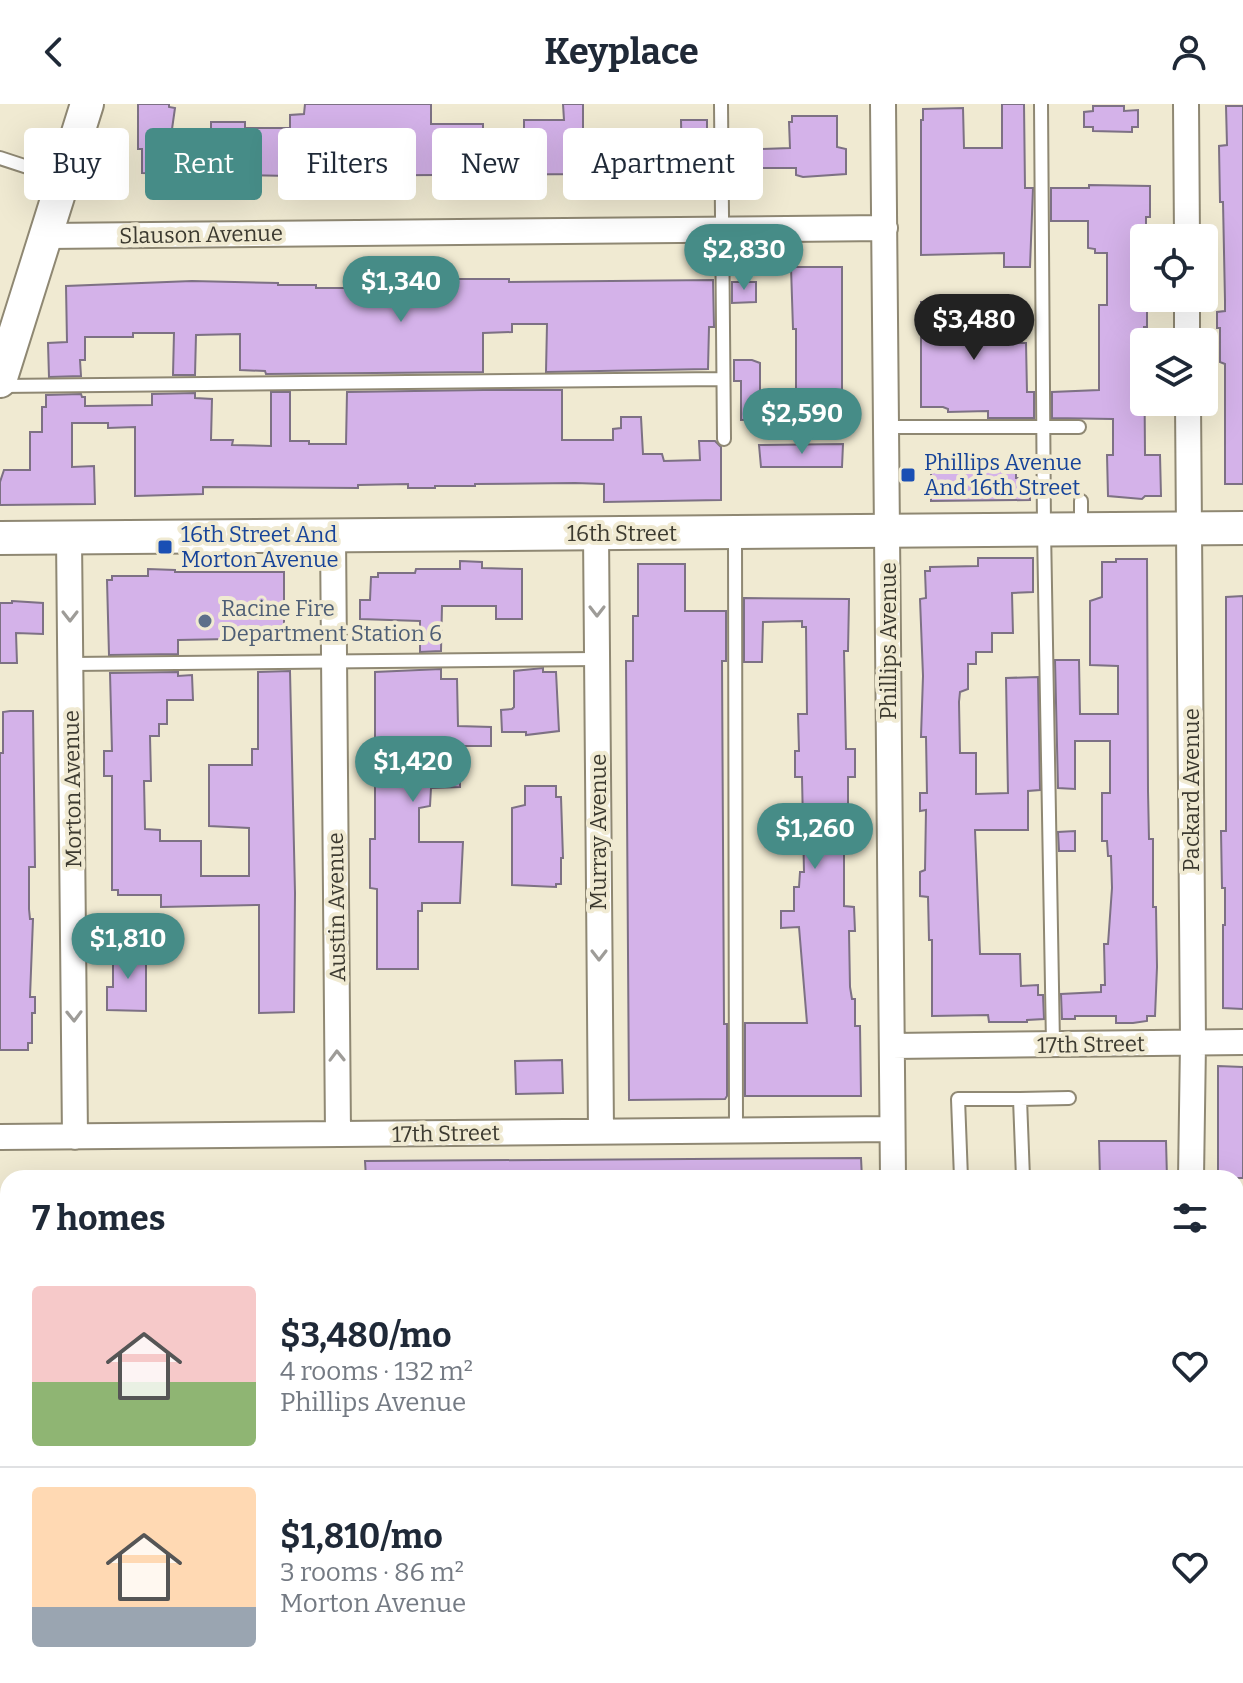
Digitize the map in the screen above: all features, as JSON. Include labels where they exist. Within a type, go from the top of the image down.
[{"type":"street","points":[[80,128],[87,104]]},
{"type":"street","name":"Phillips Avenue","points":[[883,104],[893,1170]]},
{"type":"street","points":[[1186,104],[1187,224]]},
{"type":"street","points":[[0,383],[57,200]]},
{"type":"street","name":"Slauson Avenue","points":[[46,236],[885,228]]},
{"type":"street","name":"Packard Avenue","points":[[1188,416],[1191,1170]]},
{"type":"street","name":"16th Street","points":[[0,538],[1044,529],[1081,515],[1189,528],[1243,528]]},
{"type":"street","name":"Murray Avenue","points":[[596,533],[601,1131]]},
{"type":"street","name":"Austin Avenue","points":[[333,535],[338,1134]]},
{"type":"street","name":"Morton Avenue","points":[[69,538],[75,1137]]},
{"type":"street","name":"17th Street","points":[[892,1046],[1243,1042]]},
{"type":"street","name":"17th Street","points":[[0,1137],[892,1129]]},
{"type":"lane","points":[[721,104],[724,439]]},
{"type":"lane","points":[[1041,104],[1044,529],[1053,1044]]},
{"type":"lane","points":[[0,158],[24,166]]},
{"type":"lane","points":[[0,383],[723,379]]},
{"type":"lane","points":[[886,427],[1079,427]]},
{"type":"lane","points":[[735,532],[736,1130]]},
{"type":"lane","points":[[70,664],[597,659]]},
{"type":"lane","points":[[961,1170],[958,1099],[1069,1098]]},
{"type":"lane","points":[[1020,1099],[1023,1170]]},
{"type":"building","points":[[138,104],[169,104],[169,107],[175,108],[172,128],[145,128],[145,173],[142,173],[142,149],[138,149]]},
{"type":"building","points":[[305,104],[431,104],[431,124],[483,124],[483,128],[432,128],[432,175],[416,175],[416,128],[290,128],[290,115],[304,114]]},
{"type":"building","points":[[563,104],[583,104],[583,128],[563,128],[563,174],[547,174],[547,128],[524,128],[524,120],[564,120]]},
{"type":"building","points":[[1002,104],[1024,104],[1025,188],[1033,188],[1030,267],[1004,267],[1004,253],[921,255],[923,109],[963,108],[964,148],[1002,148]]},
{"type":"building","points":[[1093,106],[1124,106],[1124,111],[1138,110],[1138,127],[1132,127],[1132,132],[1093,131],[1093,127],[1084,127],[1084,112],[1093,111]]},
{"type":"building","points":[[1226,106],[1243,106],[1243,484],[1225,484],[1225,364],[1220,362],[1220,328],[1217,328],[1217,312],[1225,311],[1219,146],[1227,145]]},
{"type":"building","points":[[792,116],[837,116],[837,147],[846,149],[846,174],[803,177],[796,175],[796,168],[763,168],[763,149],[790,148],[789,122],[792,122]]},
{"type":"building","points":[[681,120],[707,120],[707,128],[681,128]]},
{"type":"building","points":[[211,122],[245,122],[245,128],[211,128]]},
{"type":"building","points":[[262,128],[278,128],[278,176],[262,175]]},
{"type":"building","points":[[1089,185],[1150,186],[1150,217],[1146,217],[1146,224],[1130,224],[1130,312],[1147,312],[1147,327],[1130,328],[1130,416],[1145,416],[1145,455],[1160,455],[1161,496],[1145,496],[1142,499],[1108,496],[1107,455],[1113,455],[1113,419],[1052,418],[1052,392],[1099,390],[1099,305],[1107,305],[1107,253],[1095,253],[1095,249],[1088,248],[1088,221],[1051,221],[1051,188],[1089,188]]},
{"type":"building","points":[[791,267],[842,267],[842,407],[796,406],[796,329],[793,329]]},
{"type":"building","points":[[428,279],[509,279],[509,282],[713,280],[714,327],[709,327],[708,369],[546,372],[547,324],[512,324],[512,332],[483,333],[483,372],[266,374],[265,371],[240,370],[240,334],[196,335],[195,375],[173,375],[174,333],[133,333],[133,337],[85,337],[85,360],[80,360],[81,376],[49,377],[48,343],[67,342],[66,286],[192,281],[375,288],[375,285],[423,285],[428,283]]},
{"type":"building","points":[[732,282],[756,282],[756,302],[732,303]]},
{"type":"building","points":[[921,302],[964,304],[964,311],[1016,310],[1016,343],[1026,343],[1027,392],[1034,392],[1034,418],[988,418],[988,411],[948,412],[943,407],[921,407]]},
{"type":"building","points":[[734,360],[760,363],[760,397],[768,397],[768,419],[741,420],[741,381],[734,381]]},
{"type":"building","points":[[562,390],[562,440],[613,440],[613,429],[621,428],[621,417],[641,417],[643,454],[662,454],[664,461],[700,460],[699,441],[715,441],[721,447],[721,500],[604,502],[604,484],[575,483],[475,484],[435,488],[408,488],[408,484],[358,485],[358,488],[203,487],[203,494],[135,496],[135,427],[108,428],[108,423],[72,423],[72,467],[94,466],[95,504],[0,505],[0,482],[4,470],[30,470],[30,432],[42,432],[42,407],[46,407],[46,395],[81,394],[85,397],[85,406],[152,405],[152,394],[195,393],[195,398],[212,399],[211,440],[233,440],[232,445],[271,446],[271,392],[290,392],[290,441],[346,444],[347,392]]},
{"type":"building","points":[[843,444],[842,467],[761,467],[759,445]]},
{"type":"building","points":[[996,460],[997,471],[1016,470],[1016,478],[1029,478],[1030,500],[931,501],[931,461]]},
{"type":"building","points":[[978,558],[1033,558],[1033,592],[1012,593],[1013,633],[992,633],[992,652],[976,652],[976,664],[968,664],[968,689],[960,692],[959,702],[960,753],[976,753],[976,794],[1008,793],[1006,678],[1038,677],[1040,790],[1028,791],[1028,830],[975,830],[980,954],[1020,954],[1021,986],[1038,985],[1038,995],[1043,995],[1044,1019],[1027,1022],[989,1022],[988,1015],[932,1016],[932,940],[929,940],[928,897],[920,896],[920,872],[925,870],[926,810],[920,811],[920,793],[927,793],[926,737],[921,737],[923,676],[920,599],[926,598],[925,571],[930,571],[930,567],[978,566]]},
{"type":"building","points":[[1116,559],[1147,559],[1149,839],[1153,839],[1157,967],[1155,1016],[1147,1016],[1147,1021],[1133,1023],[1116,1023],[1116,1016],[1062,1019],[1061,994],[1101,992],[1101,985],[1105,985],[1104,944],[1108,944],[1112,888],[1111,856],[1108,856],[1107,841],[1102,841],[1102,793],[1110,793],[1110,741],[1075,741],[1075,789],[1058,788],[1055,660],[1079,660],[1080,714],[1118,714],[1118,666],[1090,665],[1090,601],[1102,597],[1102,562],[1116,562]]},
{"type":"building","points":[[460,561],[482,562],[482,568],[522,569],[522,619],[496,619],[496,606],[442,606],[441,651],[420,652],[420,621],[360,619],[360,600],[370,600],[371,577],[378,577],[378,573],[415,573],[416,569],[460,569]]},
{"type":"building","points":[[638,564],[685,564],[685,611],[726,611],[726,661],[722,661],[724,1024],[727,1024],[725,1099],[629,1100],[626,661],[633,661],[633,616],[638,616]]},
{"type":"building","points":[[148,569],[175,572],[284,572],[284,638],[178,640],[178,654],[109,655],[107,580],[112,580],[112,576],[148,576]]},
{"type":"building","points":[[1243,596],[1243,1009],[1223,1008],[1225,888],[1222,888],[1221,831],[1226,831],[1226,597]]},
{"type":"building","points":[[744,598],[849,599],[848,651],[844,651],[846,749],[855,749],[855,777],[848,777],[848,830],[855,830],[855,851],[844,853],[844,906],[854,907],[855,931],[849,931],[850,987],[852,999],[855,999],[855,1026],[860,1026],[861,1096],[745,1096],[745,1023],[807,1023],[799,927],[781,928],[781,911],[794,911],[794,887],[799,887],[800,872],[804,872],[802,777],[795,777],[795,751],[799,751],[798,714],[807,714],[806,627],[802,627],[802,621],[763,622],[762,662],[744,662]]},
{"type":"building","points":[[0,603],[43,603],[43,634],[16,633],[17,663],[0,663]]},
{"type":"building","points":[[543,668],[543,672],[556,672],[559,731],[526,735],[526,732],[502,732],[501,710],[514,707],[514,671]]},
{"type":"building","points":[[441,669],[441,679],[457,679],[458,726],[491,727],[491,746],[460,746],[460,787],[431,788],[430,806],[419,808],[419,842],[463,842],[460,903],[422,903],[422,911],[418,911],[418,969],[377,969],[377,889],[370,888],[370,839],[375,839],[375,772],[370,772],[369,751],[375,749],[375,672]]},
{"type":"building","points":[[290,671],[294,1012],[259,1013],[259,905],[161,907],[161,895],[118,895],[118,890],[112,890],[112,776],[104,776],[104,751],[112,751],[110,673],[178,672],[178,676],[192,675],[193,700],[167,700],[167,724],[159,724],[159,736],[150,736],[151,781],[144,781],[145,829],[160,830],[160,841],[201,841],[201,876],[249,876],[249,828],[209,826],[209,765],[252,765],[252,749],[258,749],[258,672]]},
{"type":"building","points":[[33,711],[35,867],[29,867],[29,909],[30,919],[33,919],[30,997],[35,997],[35,1013],[32,1013],[32,1043],[28,1043],[28,1050],[0,1050],[0,753],[3,753],[3,712]]},
{"type":"building","points":[[525,786],[556,786],[556,797],[561,797],[563,858],[561,884],[556,884],[556,887],[512,885],[512,808],[525,805]]},
{"type":"building","points":[[1075,831],[1075,851],[1059,851],[1058,832]]},
{"type":"building","points":[[113,950],[146,950],[146,1011],[107,1010],[107,987],[113,987]]},
{"type":"building","points":[[562,1060],[563,1093],[516,1094],[515,1061]]},
{"type":"building","points":[[1218,1066],[1243,1067],[1243,1170],[1218,1170]]},
{"type":"building","points":[[1099,1141],[1166,1141],[1167,1170],[1100,1170]]},
{"type":"building","points":[[861,1158],[862,1170],[366,1170],[365,1161]]},
{"type":"place","name":"Phillips Avenue And 16th Street","points":[[908,475]]},
{"type":"place","name":"16th Street And Morton Avenue","points":[[165,547]]},
{"type":"place","name":"Racine Fire Department Station 6","points":[[205,621]]}]
